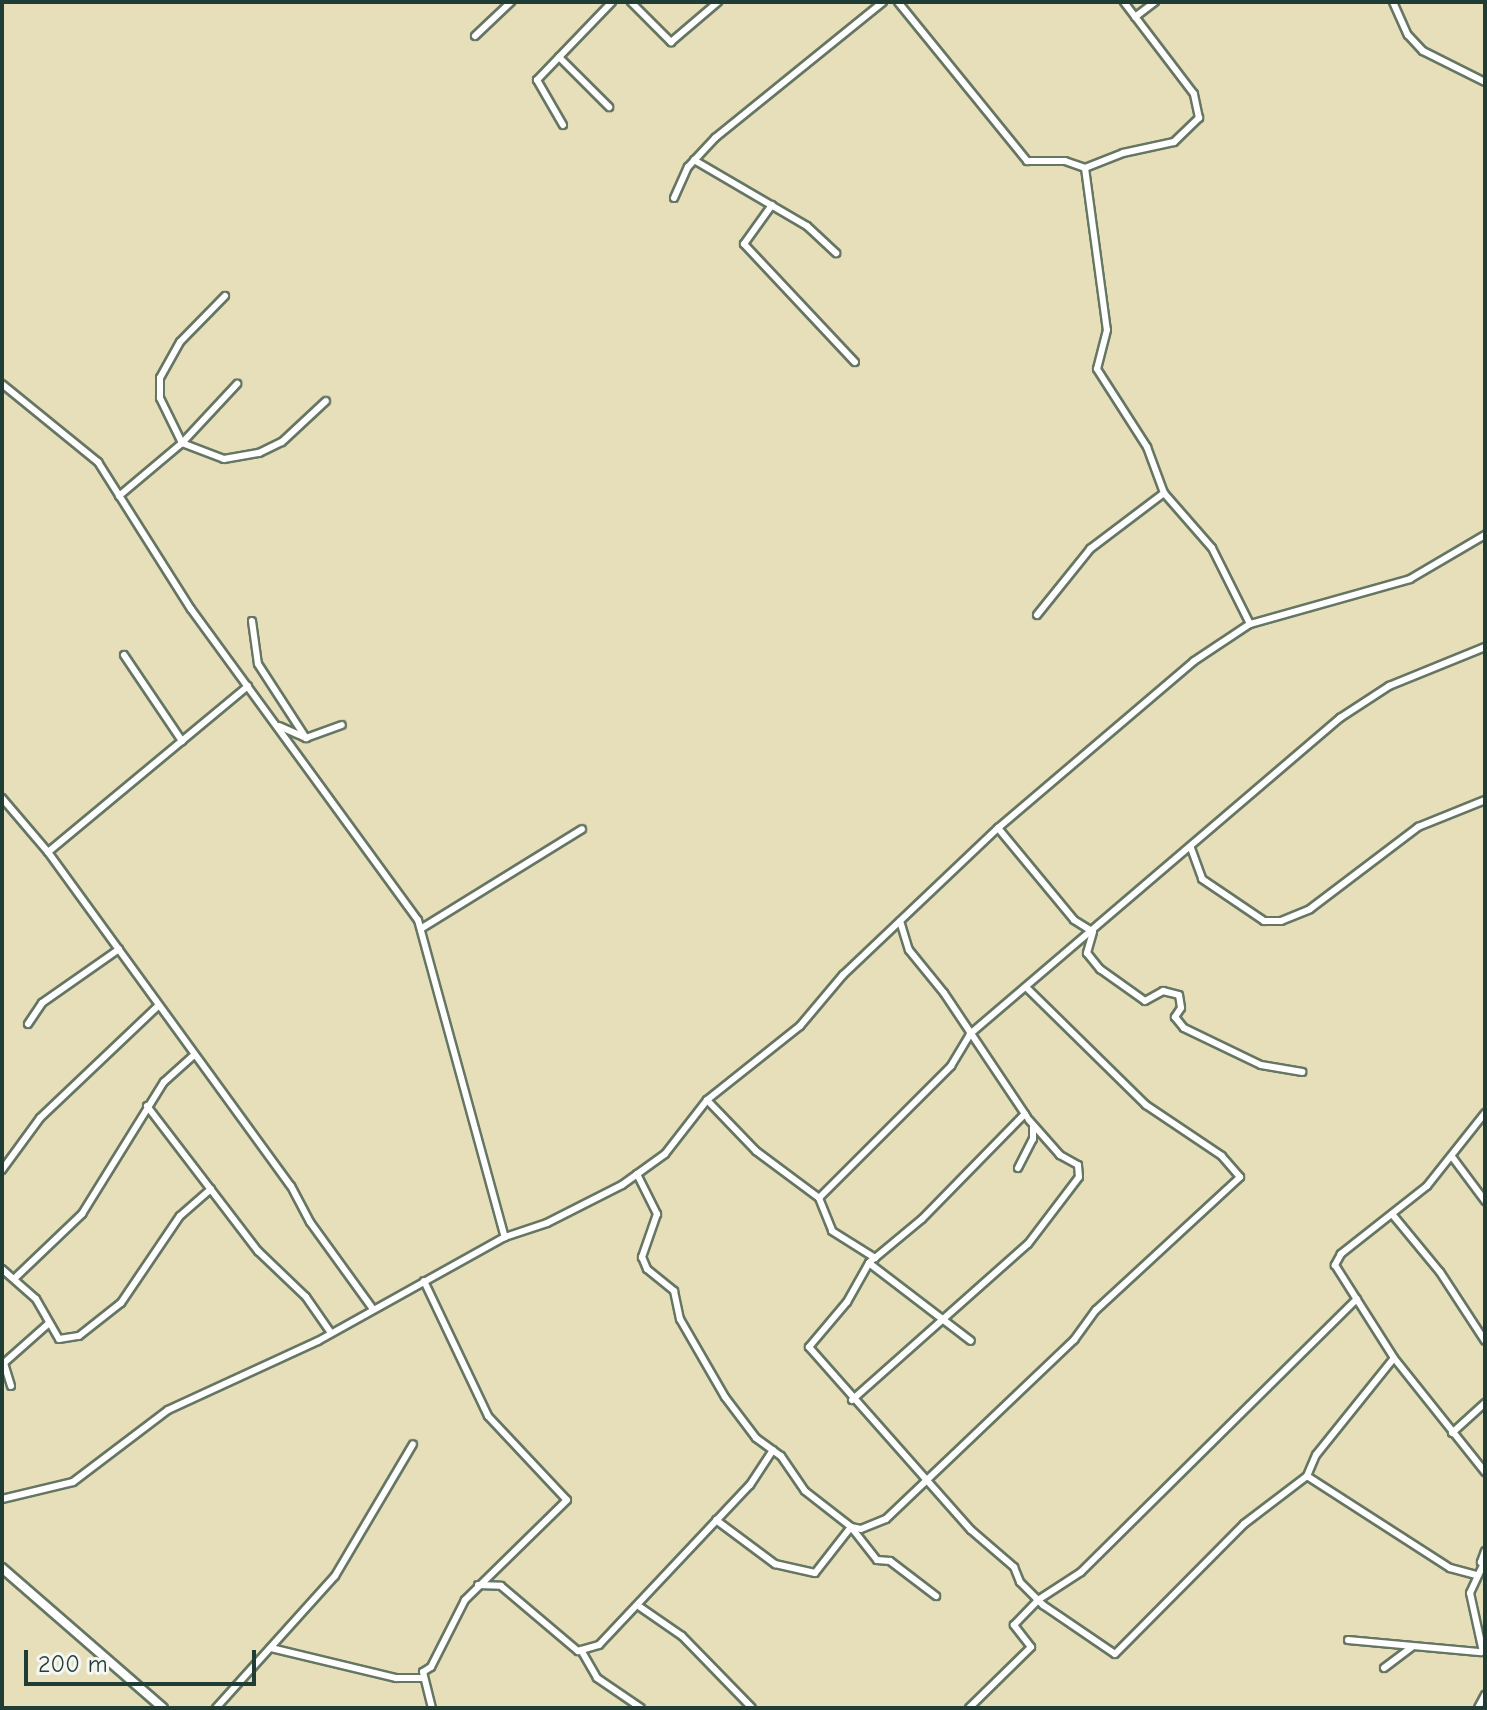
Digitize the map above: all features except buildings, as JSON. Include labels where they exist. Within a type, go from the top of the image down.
[{"type":"street","points":[[475,36],[511,2]]},
{"type":"street","points":[[563,125],[537,80],[612,2]]},
{"type":"street","points":[[631,2],[671,42],[718,2]]},
{"type":"street","points":[[674,198],[694,160],[883,2]]},
{"type":"street","points":[[898,2],[1027,161],[1065,161],[1085,168],[1123,153],[1174,142],[1199,118],[1194,94],[1124,2]]},
{"type":"street","points":[[1135,17],[1155,2]]},
{"type":"street","points":[[1393,2],[1408,35],[1423,51],[1485,82]]},
{"type":"street","points":[[559,57],[609,107]]},
{"type":"street","points":[[694,160],[817,233],[836,253]]},
{"type":"street","points":[[1085,168],[1107,330],[1096,365],[1150,452],[1164,493],[1212,548],[1250,624]]},
{"type":"street","points":[[772,205],[744,244],[855,362]]},
{"type":"street","points":[[225,296],[180,342],[160,378],[160,398],[182,443],[224,459],[259,453],[295,433],[326,401]]},
{"type":"street","points":[[2,384],[81,444],[248,686],[422,928],[505,1237]]},
{"type":"street","points":[[119,496],[182,443],[237,384]]},
{"type":"street","points":[[1037,615],[1090,549],[1164,493]]},
{"type":"street","points":[[2,1499],[73,1482],[168,1410],[331,1333],[505,1237],[547,1223],[637,1174],[665,1154],[707,1100],[800,1026],[900,921],[998,828],[1194,661],[1250,624],[1410,579],[1485,535]]},
{"type":"street","points":[[252,621],[258,664],[306,738]]},
{"type":"street","points":[[819,1198],[951,1066],[970,1034],[1340,718],[1389,686],[1485,647]]},
{"type":"street","points":[[124,655],[182,741]]},
{"type":"street","points":[[48,852],[248,686]]},
{"type":"street","points":[[276,725],[306,738],[342,725]]},
{"type":"street","points":[[2,798],[48,852],[119,949],[373,1309]]},
{"type":"street","points":[[1191,848],[1202,879],[1264,921],[1281,921],[1310,909],[1418,827],[1485,800]]},
{"type":"street","points":[[998,828],[1074,920],[1093,932]]},
{"type":"street","points":[[422,928],[582,829]]},
{"type":"street","points":[[852,1400],[942,1316],[1028,1244],[1079,1177],[1078,1165],[1060,1155],[1027,1117],[901,935],[900,921]]},
{"type":"street","points":[[889,932],[901,935]]},
{"type":"street","points":[[1093,932],[1087,953],[1100,969],[1145,1001],[1163,991],[1179,995],[1181,1008],[1175,1017],[1184,1028],[1261,1065],[1302,1072]]},
{"type":"street","points":[[28,1024],[42,1003],[119,949]]},
{"type":"street","points":[[716,1520],[775,1564],[804,1574],[815,1573],[851,1527],[875,1526],[1240,1177],[1222,1156],[1146,1105],[1026,987]]},
{"type":"street","points":[[2,1170],[40,1118],[158,1006]]},
{"type":"street","points":[[15,1278],[82,1214],[147,1106],[168,1077],[194,1055]]},
{"type":"street","points":[[707,1100],[756,1151],[819,1198],[832,1231],[971,1341]]},
{"type":"street","points":[[147,1106],[260,1254],[306,1297],[331,1333]]},
{"type":"street","points":[[1485,1113],[1453,1158],[1337,1260],[1335,1270],[1394,1358],[1485,1472]]},
{"type":"street","points":[[1018,1168],[1033,1139],[1027,1117]]},
{"type":"street","points":[[1027,1117],[922,1219],[872,1260],[847,1302],[809,1347],[852,1400],[925,1480],[1014,1567],[1038,1600],[1115,1654],[1244,1524],[1307,1476],[1316,1455],[1394,1358]]},
{"type":"street","points":[[1453,1158],[1485,1201]]},
{"type":"street","points":[[637,1174],[657,1214],[642,1257],[647,1269],[674,1291],[680,1319],[705,1368],[756,1438],[773,1450],[805,1491],[851,1527],[877,1560],[890,1561],[936,1596]]},
{"type":"street","points":[[44,1332],[54,1333],[66,1340],[108,1317],[180,1216],[211,1189]]},
{"type":"street","points":[[1392,1214],[1440,1272],[1485,1341]]},
{"type":"street","points":[[2,1269],[15,1278],[54,1333]]},
{"type":"street","points":[[424,1281],[432,1306],[478,1387],[488,1416],[567,1500],[478,1585],[422,1678],[432,1708]]},
{"type":"street","points":[[969,1708],[1031,1647],[1014,1625],[1038,1600],[1081,1572],[1357,1299]]},
{"type":"street","points":[[11,1386],[4,1363],[44,1332],[49,1323]]},
{"type":"street","points":[[1452,1433],[1485,1403]]},
{"type":"street","points":[[216,1708],[335,1576],[413,1444]]},
{"type":"street","points":[[581,1650],[599,1645],[640,1607],[750,1485],[773,1450]]},
{"type":"street","points":[[1307,1476],[1450,1568],[1477,1575]]},
{"type":"street","points":[[1348,1640],[1483,1653],[1470,1593],[1484,1566],[1485,1551]]},
{"type":"street","points":[[2,1568],[163,1708]]},
{"type":"street","points":[[478,1585],[501,1586],[581,1650],[597,1678],[641,1708]]},
{"type":"street","points":[[640,1607],[682,1636],[752,1708]]},
{"type":"street","points":[[1384,1668],[1413,1646]]},
{"type":"street","points":[[271,1648],[396,1678],[422,1678]]},
{"type":"street","points":[[1478,1708],[1485,1695]]}]
